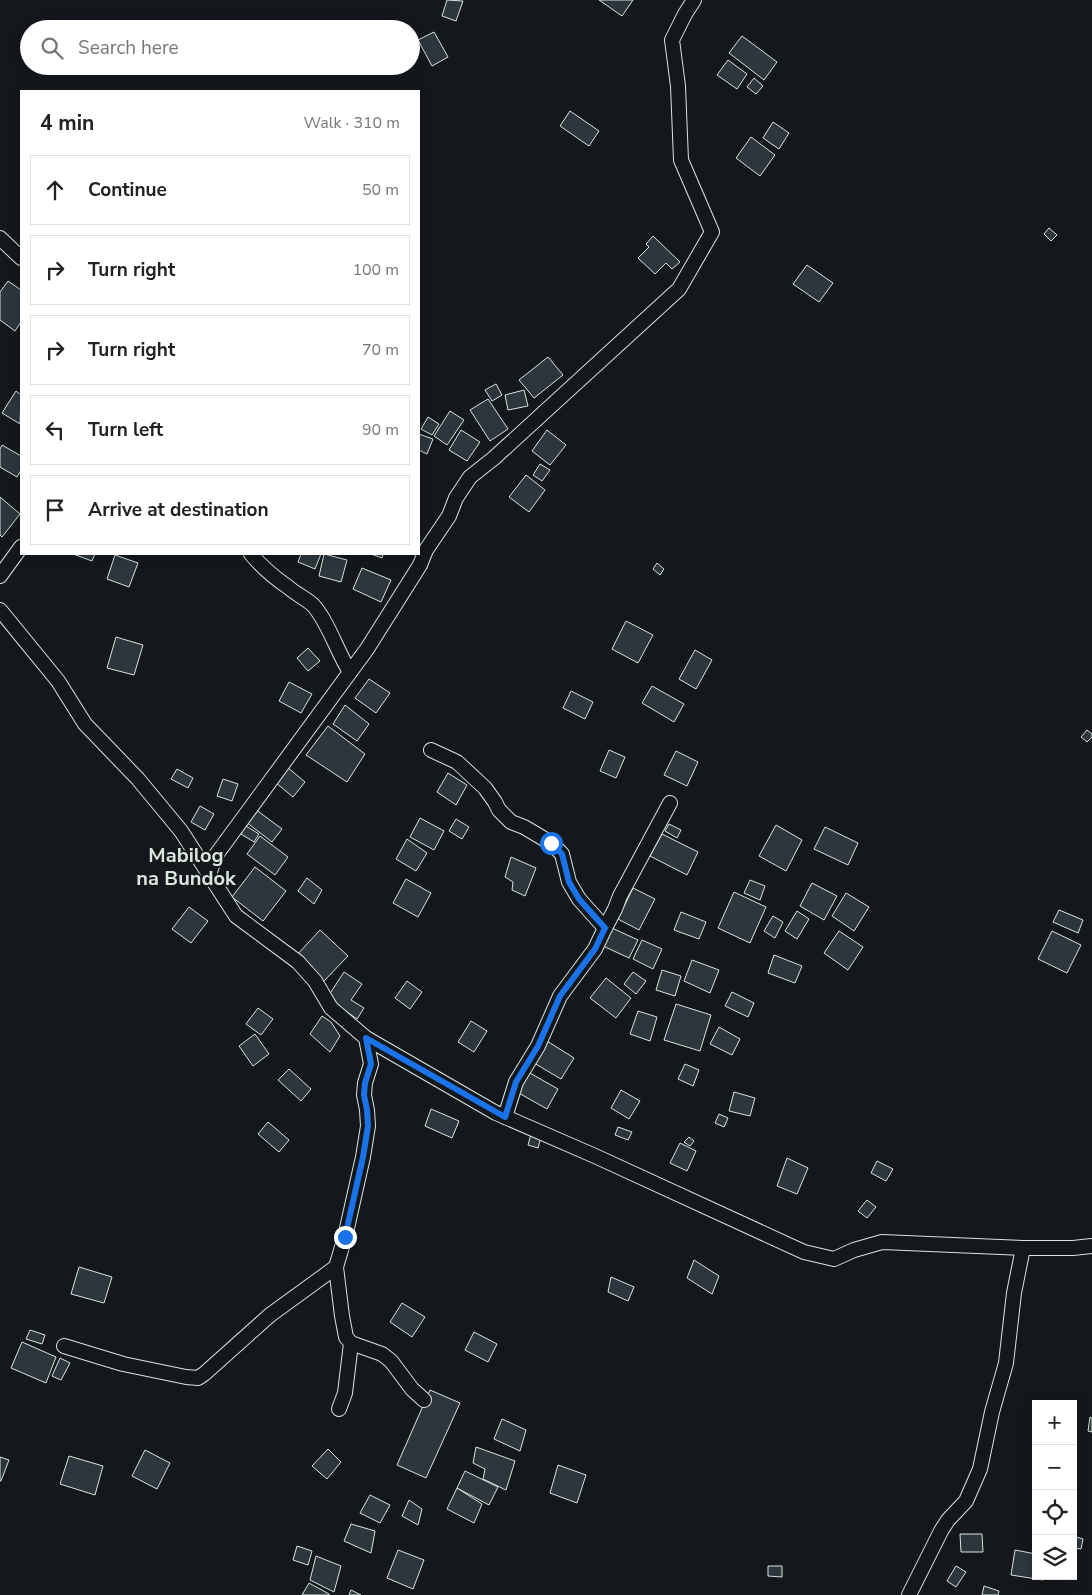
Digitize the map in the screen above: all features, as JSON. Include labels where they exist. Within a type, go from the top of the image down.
[{"type":"street","points":[[209,874],[216,855],[350,672],[406,588],[426,550],[438,535],[444,521],[449,516],[456,498],[470,477],[494,458],[679,289],[712,232],[682,160],[678,86],[672,40],[684,14],[694,0]]},
{"type":"street","points":[[0,238],[20,257]]},
{"type":"street","points":[[0,576],[20,548]]},
{"type":"street","points":[[252,555],[258,563],[321,614],[340,656],[350,672]]},
{"type":"street","points":[[0,610],[58,681],[85,724],[138,779],[181,831],[236,916],[298,962],[315,981],[331,1008],[366,1038],[505,1117],[804,1252],[834,1259],[854,1250],[882,1242],[1023,1248],[1092,1246]]},
{"type":"street","points":[[432,750],[457,762],[486,788],[499,810],[511,822],[524,827],[551,843],[562,854],[569,882],[579,899],[605,928]]},
{"type":"street","points":[[505,1117],[516,1082],[538,1046],[560,996],[595,949],[616,909],[620,896],[670,803]]},
{"type":"street","points":[[366,1038],[371,1064],[365,1083],[364,1095],[367,1110],[366,1134],[361,1166],[336,1267],[342,1316],[346,1337],[351,1343],[382,1354],[391,1361],[412,1389],[424,1400]]},
{"type":"street","points":[[909,1595],[941,1531],[948,1520],[966,1501],[980,1469],[992,1412],[1006,1363],[1014,1293],[1023,1248]]},
{"type":"street","points":[[64,1346],[123,1364],[198,1378],[270,1315],[336,1267]]},
{"type":"street","points":[[339,1409],[345,1393],[351,1343]]},
{"type":"building","points":[[447,0],[463,1],[456,21],[442,16]]},
{"type":"building","points":[[599,0],[633,0],[622,16]]},
{"type":"building","points":[[434,32],[448,57],[432,66],[420,44],[420,39]]},
{"type":"building","points":[[742,36],[777,62],[764,80],[729,53]]},
{"type":"building","points":[[728,60],[747,74],[737,89],[717,75]]},
{"type":"building","points":[[754,78],[763,86],[756,94],[747,87]]},
{"type":"building","points":[[570,111],[599,131],[589,146],[560,126]]},
{"type":"building","points":[[773,122],[789,133],[779,149],[763,138]]},
{"type":"building","points":[[751,137],[775,155],[760,176],[736,158]]},
{"type":"building","points":[[1049,228],[1057,235],[1051,241],[1044,234]]},
{"type":"building","points":[[653,236],[680,262],[672,269],[666,263],[655,274],[638,258],[649,247],[646,244]]},
{"type":"building","points":[[807,265],[833,283],[819,302],[793,284]]},
{"type":"building","points":[[8,281],[20,289],[20,324],[15,331],[0,320],[0,292]]},
{"type":"building","points":[[548,357],[563,375],[534,398],[519,380]]},
{"type":"building","points":[[496,384],[502,395],[492,401],[485,390]]},
{"type":"building","points":[[524,390],[528,406],[508,410],[505,395]]},
{"type":"building","points":[[16,391],[20,394],[20,424],[2,413]]},
{"type":"building","points":[[488,399],[508,429],[490,441],[470,410]]},
{"type":"building","points":[[450,411],[464,420],[447,445],[434,436]]},
{"type":"building","points":[[428,417],[439,424],[432,435],[421,429]]},
{"type":"building","points":[[461,430],[480,442],[467,461],[449,450]]},
{"type":"building","points":[[547,430],[566,445],[550,465],[532,451]]},
{"type":"building","points":[[420,434],[433,439],[427,454],[420,450]]},
{"type":"building","points":[[2,445],[20,455],[20,472],[17,477],[0,467],[0,449]]},
{"type":"building","points":[[540,464],[550,470],[542,481],[533,475]]},
{"type":"building","points":[[526,475],[545,490],[529,512],[509,497]]},
{"type":"building","points":[[0,497],[20,514],[2,537],[0,535]]},
{"type":"building","points":[[76,555],[95,555],[92,561]]},
{"type":"building","points":[[115,555],[138,563],[129,587],[107,579]]},
{"type":"building","points":[[301,555],[321,555],[315,569],[298,562]]},
{"type":"building","points":[[324,555],[347,560],[341,582],[319,576]]},
{"type":"building","points":[[657,563],[664,569],[660,575],[653,569]]},
{"type":"building","points":[[362,568],[391,580],[381,602],[353,589]]},
{"type":"building","points":[[626,621],[653,635],[638,663],[612,649]]},
{"type":"building","points":[[116,637],[143,645],[134,675],[107,668]]},
{"type":"building","points":[[308,648],[320,661],[308,671],[297,658]]},
{"type":"building","points":[[695,650],[712,660],[696,689],[679,679]]},
{"type":"building","points":[[369,679],[390,693],[376,713],[355,698]]},
{"type":"building","points":[[289,682],[312,694],[301,713],[279,701]]},
{"type":"building","points":[[652,686],[684,704],[674,722],[642,703]]},
{"type":"building","points":[[571,691],[593,702],[585,719],[563,708]]},
{"type":"building","points":[[345,705],[369,724],[357,741],[333,724]]},
{"type":"building","points":[[328,726],[365,754],[347,782],[306,755]]},
{"type":"building","points":[[1087,730],[1092,734],[1092,737],[1087,742],[1081,737]]},
{"type":"building","points":[[609,750],[625,757],[616,778],[600,771]]},
{"type":"building","points":[[676,751],[698,762],[687,786],[664,775]]},
{"type":"building","points":[[287,767],[305,782],[293,797],[275,782]]},
{"type":"building","points":[[177,769],[193,778],[188,788],[171,779]]},
{"type":"building","points":[[448,773],[467,785],[456,805],[437,792]]},
{"type":"building","points":[[223,779],[238,784],[232,801],[217,796]]},
{"type":"building","points":[[200,806],[214,814],[205,830],[191,822]]},
{"type":"building","points":[[255,809],[282,829],[272,842],[246,822]]},
{"type":"building","points":[[420,818],[444,831],[434,850],[410,837]]},
{"type":"building","points":[[456,819],[469,827],[462,839],[449,831]]},
{"type":"building","points":[[669,824],[681,830],[677,838],[665,831]]},
{"type":"building","points":[[776,825],[802,840],[786,871],[759,856]]},
{"type":"building","points":[[246,826],[259,834],[254,842],[241,834]]},
{"type":"building","points":[[825,827],[858,843],[848,865],[814,849]]},
{"type":"building","points":[[662,834],[698,852],[687,875],[650,856]]},
{"type":"building","points":[[260,836],[288,857],[275,875],[247,854]]},
{"type":"building","points":[[407,839],[427,853],[416,871],[396,859]]},
{"type":"building","points":[[511,857],[536,868],[525,896],[512,890],[513,882],[505,877]]},
{"type":"building","points":[[255,867],[286,891],[263,921],[232,897]]},
{"type":"building","points":[[307,878],[322,890],[314,904],[298,891]]},
{"type":"building","points":[[406,879],[431,893],[418,917],[393,903]]},
{"type":"building","points":[[750,880],[765,886],[760,900],[744,893]]},
{"type":"building","points":[[812,883],[837,896],[824,920],[800,906]]},
{"type":"building","points":[[633,888],[655,899],[639,930],[618,919]]},
{"type":"building","points":[[734,892],[766,907],[750,943],[718,928]]},
{"type":"building","points":[[846,893],[869,907],[854,931],[832,916]]},
{"type":"building","points":[[189,907],[208,921],[191,943],[172,929]]},
{"type":"building","points":[[1059,910],[1083,920],[1078,933],[1053,922]]},
{"type":"building","points":[[797,911],[809,919],[797,939],[785,931]]},
{"type":"building","points":[[681,912],[706,922],[699,939],[674,930]]},
{"type":"building","points":[[773,916],[783,922],[775,938],[764,931]]},
{"type":"building","points":[[612,928],[638,940],[629,958],[603,946]]},
{"type":"building","points":[[320,930],[348,956],[323,982],[296,956]]},
{"type":"building","points":[[839,931],[863,947],[848,970],[824,953]]},
{"type":"building","points":[[1052,931],[1081,945],[1067,973],[1038,959]]},
{"type":"building","points":[[642,940],[662,949],[653,969],[633,959]]},
{"type":"building","points":[[774,955],[802,966],[795,983],[768,973]]},
{"type":"building","points":[[692,960],[719,970],[710,993],[684,981]]},
{"type":"building","points":[[662,970],[681,976],[675,996],[656,990]]},
{"type":"building","points":[[344,972],[362,984],[351,1000],[364,1008],[357,1019],[327,998]]},
{"type":"building","points":[[633,972],[646,981],[636,994],[624,984]]},
{"type":"building","points":[[606,978],[631,998],[616,1018],[590,998]]},
{"type":"building","points":[[407,981],[422,992],[410,1009],[395,998]]},
{"type":"building","points":[[732,992],[754,1003],[748,1017],[725,1006]]},
{"type":"building","points":[[676,1004],[711,1015],[700,1051],[664,1040]]},
{"type":"building","points":[[258,1008],[273,1019],[261,1035],[246,1024]]},
{"type":"building","points":[[638,1011],[657,1017],[650,1041],[630,1034]]},
{"type":"building","points":[[322,1016],[331,1022],[340,1036],[330,1052],[310,1034]]},
{"type":"building","points":[[471,1021],[487,1031],[474,1052],[458,1042]]},
{"type":"building","points":[[719,1027],[740,1039],[732,1055],[710,1044]]},
{"type":"building","points":[[255,1034],[269,1054],[253,1066],[239,1046]]},
{"type":"building","points":[[547,1041],[574,1058],[561,1079],[534,1063]]},
{"type":"building","points":[[685,1064],[699,1070],[693,1086],[678,1079]]},
{"type":"building","points":[[289,1069],[311,1089],[301,1101],[278,1080]]},
{"type":"building","points":[[528,1072],[558,1089],[547,1109],[517,1092]]},
{"type":"building","points":[[621,1090],[640,1101],[629,1119],[611,1108]]},
{"type":"building","points":[[734,1092],[755,1098],[750,1116],[729,1111]]},
{"type":"building","points":[[431,1109],[459,1121],[452,1138],[425,1126]]},
{"type":"building","points":[[719,1114],[728,1118],[724,1127],[715,1123]]},
{"type":"building","points":[[268,1122],[289,1140],[279,1152],[258,1134]]},
{"type":"building","points":[[618,1127],[632,1132],[628,1140],[615,1135]]},
{"type":"building","points":[[531,1134],[541,1137],[538,1148],[528,1145]]},
{"type":"building","points":[[689,1137],[694,1141],[690,1146],[684,1142]]},
{"type":"building","points":[[680,1143],[696,1151],[687,1171],[670,1163]]},
{"type":"building","points":[[787,1158],[808,1168],[797,1194],[777,1186]]},
{"type":"building","points":[[877,1161],[893,1169],[886,1181],[871,1173]]},
{"type":"building","points":[[867,1200],[876,1207],[867,1218],[858,1211]]},
{"type":"building","points":[[694,1260],[719,1276],[712,1294],[687,1278]]},
{"type":"building","points":[[79,1267],[112,1277],[104,1303],[71,1294]]},
{"type":"building","points":[[611,1277],[634,1287],[628,1301],[608,1292]]},
{"type":"building","points":[[402,1303],[425,1317],[412,1337],[390,1322]]},
{"type":"building","points":[[30,1330],[45,1335],[42,1344],[26,1339]]},
{"type":"building","points":[[474,1332],[497,1344],[488,1362],[465,1350]]},
{"type":"building","points":[[22,1342],[56,1357],[46,1383],[11,1368]]},
{"type":"building","points":[[60,1358],[70,1363],[61,1380],[52,1376]]},
{"type":"building","points":[[430,1390],[460,1403],[426,1478],[397,1465]]},
{"type":"building","points":[[1090,1417],[1092,1418],[1092,1432],[1088,1431]]},
{"type":"building","points":[[502,1419],[526,1430],[520,1451],[494,1439]]},
{"type":"building","points":[[476,1447],[515,1461],[506,1490],[483,1479],[485,1469],[473,1463]]},
{"type":"building","points":[[328,1449],[341,1462],[327,1479],[312,1466]]},
{"type":"building","points":[[145,1450],[170,1463],[157,1489],[132,1476]]},
{"type":"building","points":[[69,1456],[103,1466],[95,1495],[60,1484]]},
{"type":"building","points":[[0,1457],[9,1460],[1,1481],[0,1481]]},
{"type":"building","points":[[558,1465],[586,1475],[577,1503],[550,1493]]},
{"type":"building","points":[[465,1471],[498,1487],[489,1505],[457,1488]]},
{"type":"building","points":[[457,1488],[482,1504],[474,1523],[447,1509]]},
{"type":"building","points":[[370,1495],[390,1505],[380,1523],[360,1513]]},
{"type":"building","points":[[409,1500],[422,1509],[418,1525],[402,1516]]},
{"type":"building","points":[[351,1524],[375,1531],[371,1553],[344,1541]]},
{"type":"building","points":[[960,1534],[982,1534],[983,1552],[961,1552]]},
{"type":"building","points":[[1077,1537],[1083,1539],[1081,1549],[1077,1548]]},
{"type":"building","points":[[297,1546],[312,1551],[308,1565],[293,1560]]},
{"type":"building","points":[[398,1550],[424,1560],[413,1589],[387,1578]]},
{"type":"building","points":[[1015,1550],[1032,1553],[1032,1578],[1011,1575]]},
{"type":"building","points":[[316,1556],[341,1566],[334,1592],[310,1580]]},
{"type":"building","points":[[768,1566],[782,1566],[782,1577],[768,1576]]},
{"type":"building","points":[[956,1566],[966,1572],[956,1587],[947,1581]]},
{"type":"building","points":[[309,1583],[329,1594],[329,1595],[302,1595]]},
{"type":"building","points":[[984,1586],[999,1591],[998,1595],[982,1595]]},
{"type":"building","points":[[351,1590],[361,1595],[349,1595]]},
{"type":"district","name":"Mabilog na Bundok","points":[[186,866]]},
{"type":"route","points":[[345,1237],[368,1126],[364,1095],[365,1083],[371,1064],[366,1038],[496,1114],[505,1117],[511,1104],[516,1082],[538,1046],[560,996],[595,949],[605,928],[579,899],[569,882],[562,854],[551,843]]}]
